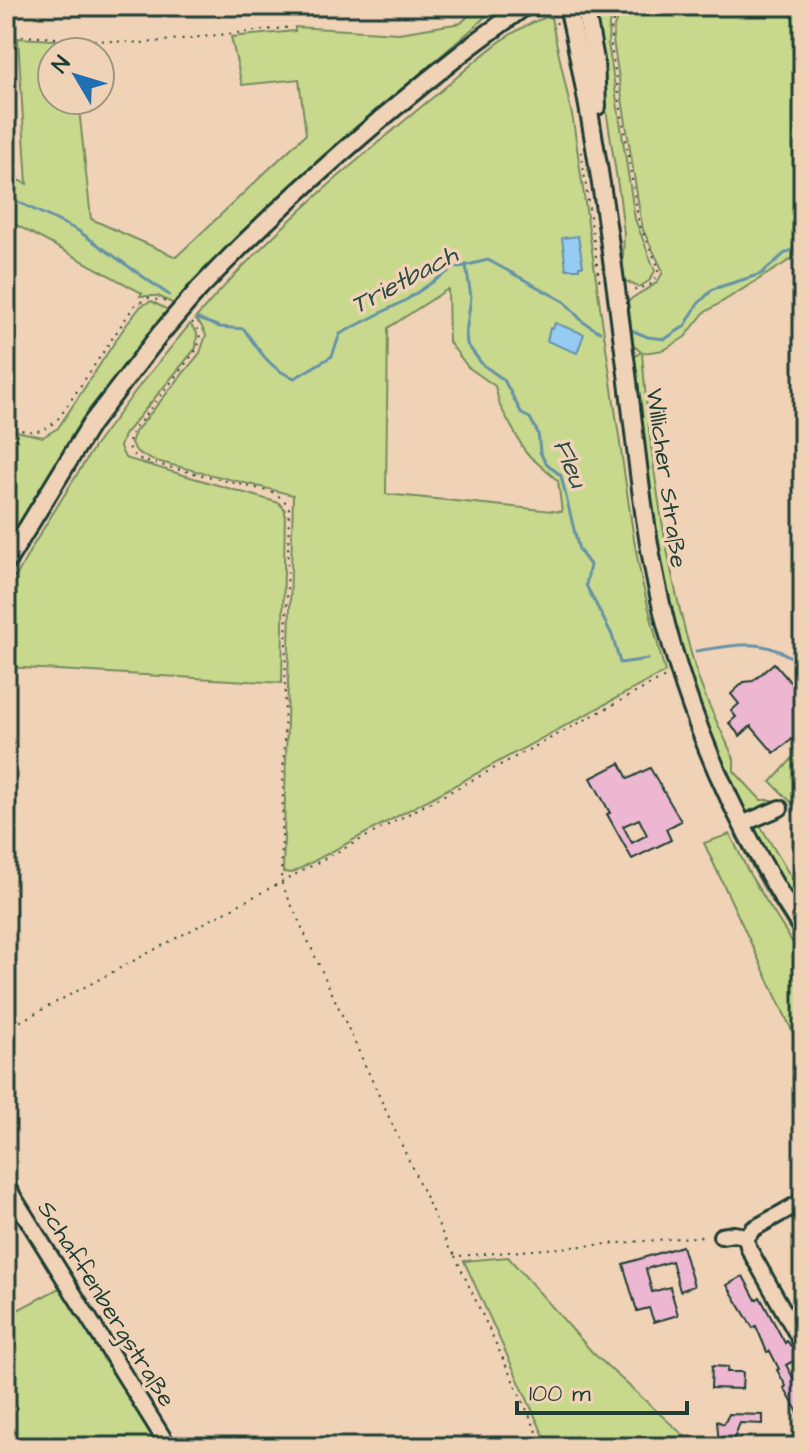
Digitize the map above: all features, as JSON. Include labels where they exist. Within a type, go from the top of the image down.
[{"type":"main road","points":[[6,563],[91,424],[199,289],[285,203],[459,54],[505,6]]},
{"type":"main road","name":"Willicher Straße","points":[[568,6],[594,128],[609,295],[662,607],[694,713],[742,824],[803,930]]},
{"type":"main road","points":[[585,6],[598,99],[594,128]]},
{"type":"main road","points":[[459,54],[528,12]]},
{"type":"street","points":[[742,824],[780,808]]},
{"type":"street","name":"Schaffenbergstraße","points":[[6,1185],[161,1445]]},
{"type":"street","points":[[746,1236],[756,1227],[803,1201]]},
{"type":"street","points":[[721,1236],[746,1236]]},
{"type":"street","points":[[746,1236],[749,1249],[803,1345]]},
{"type":"path","points":[[543,6],[544,12]]},
{"type":"path","points":[[544,12],[555,6]]},
{"type":"path","points":[[580,149],[609,295],[650,285],[659,268],[639,224],[611,46],[611,27],[619,6]]},
{"type":"path","points":[[528,12],[544,12],[554,16],[559,33]]},
{"type":"path","points":[[6,35],[144,43],[293,27]]},
{"type":"path","points":[[6,426],[34,432],[50,428],[134,306],[148,298],[172,305]]},
{"type":"path","points":[[183,314],[199,331],[198,348],[135,427],[128,446],[135,457],[148,462],[272,492],[289,507],[281,882],[544,1447]]},
{"type":"path","points":[[6,1029],[667,675]]},
{"type":"path","points":[[455,1255],[721,1236]]},
{"type":"green space","points":[[478,6],[495,6],[477,25],[323,156],[253,221],[174,304],[158,296],[140,296],[142,293],[6,217],[6,175],[27,184],[18,38],[36,39],[36,116],[80,116],[91,219],[176,257],[306,134],[299,79],[242,85],[231,37],[295,31],[295,27],[399,33],[461,23]]},
{"type":"green space","points":[[590,6],[616,6],[609,24],[608,43],[635,219],[655,271],[649,281],[639,287],[625,281],[622,273],[624,234],[620,199]]},
{"type":"green space","points":[[622,6],[803,6],[803,252],[704,313],[685,337],[664,350],[642,353],[661,515],[676,595],[697,674],[734,759],[734,771],[761,800],[772,800],[772,806],[749,815],[744,813],[687,668],[672,615],[654,515],[635,381],[634,357],[641,352],[632,344],[628,302],[657,282],[663,271],[643,230],[613,40]]},
{"type":"green space","points":[[551,18],[573,120],[634,540],[665,672],[292,873],[283,872],[293,495],[152,460],[137,452],[131,443],[135,432],[200,353],[206,335],[195,319],[251,258],[342,174],[489,50],[532,23]],"holes":[[[448,289],[449,342],[468,367],[495,386],[500,406],[526,453],[558,481],[562,512],[386,494],[388,328]]]},
{"type":"green space","points":[[151,301],[168,310],[75,430],[6,549],[6,429],[43,437],[58,428],[124,328],[141,306]]},
{"type":"green space","points":[[190,324],[197,333],[196,348],[124,435],[120,447],[125,458],[279,503],[285,510],[282,683],[6,667],[6,595],[94,447]]},
{"type":"green space","points":[[800,750],[803,752],[803,814],[771,782]]},
{"type":"green space","points":[[758,822],[803,897],[803,915],[758,840],[754,828]]},
{"type":"green space","points":[[730,834],[750,875],[803,959],[803,1054],[704,843]]},
{"type":"green space","points":[[736,836],[740,837],[803,943],[803,950],[763,887]]},
{"type":"green space","points":[[508,1257],[593,1353],[694,1447],[549,1447],[464,1261]]},
{"type":"green space","points":[[63,1286],[164,1447],[6,1447],[6,1316]]},
{"type":"water","points":[[578,236],[583,266],[566,269],[562,238]]},
{"type":"water","points":[[555,323],[584,334],[577,353],[547,341],[550,328],[553,329]]},
{"type":"building","points":[[774,663],[803,697],[803,731],[774,753],[751,726],[740,736],[729,723],[736,717],[731,711],[739,704],[731,694]]},
{"type":"building","points":[[620,763],[628,779],[650,768],[681,821],[666,829],[671,840],[632,859],[591,778]],"holes":[[[639,819],[647,835],[632,843],[623,826]]]},
{"type":"building","points":[[682,1246],[694,1286],[680,1291],[672,1261],[646,1269],[652,1292],[670,1287],[678,1315],[654,1322],[649,1308],[637,1311],[623,1264]]},
{"type":"building","points":[[743,1276],[756,1300],[760,1297],[785,1343],[787,1341],[796,1353],[797,1359],[786,1365],[795,1381],[803,1377],[803,1421],[784,1388],[786,1386],[770,1351],[767,1352],[756,1326],[753,1328],[727,1285]]},
{"type":"building","points":[[712,1366],[728,1367],[727,1372],[743,1372],[742,1389],[711,1388]]},
{"type":"building","points":[[729,1414],[763,1415],[763,1424],[740,1423],[732,1443],[719,1444],[717,1421],[724,1424]]},
{"type":"waterway","name":"Trietbach","points":[[6,194],[77,230],[169,295]]},
{"type":"waterway","name":"Trietbach","points":[[631,330],[648,337],[665,339],[685,326],[697,305],[713,289],[761,274],[784,254],[803,244]]},
{"type":"waterway","name":"Trietbach","points":[[198,319],[220,327],[244,329],[272,365],[295,378],[332,356],[340,334],[406,300],[452,269],[488,260],[565,302],[583,322],[600,332]]},
{"type":"waterway","name":"Fleu","points":[[466,265],[471,297],[467,344],[482,364],[504,380],[522,414],[530,418],[538,433],[540,452],[545,462],[561,476],[579,550],[590,565],[586,585],[612,635],[620,663],[648,659]]},
{"type":"waterway","name":"Fleu","points":[[696,651],[739,645],[763,646],[802,664]]}]
